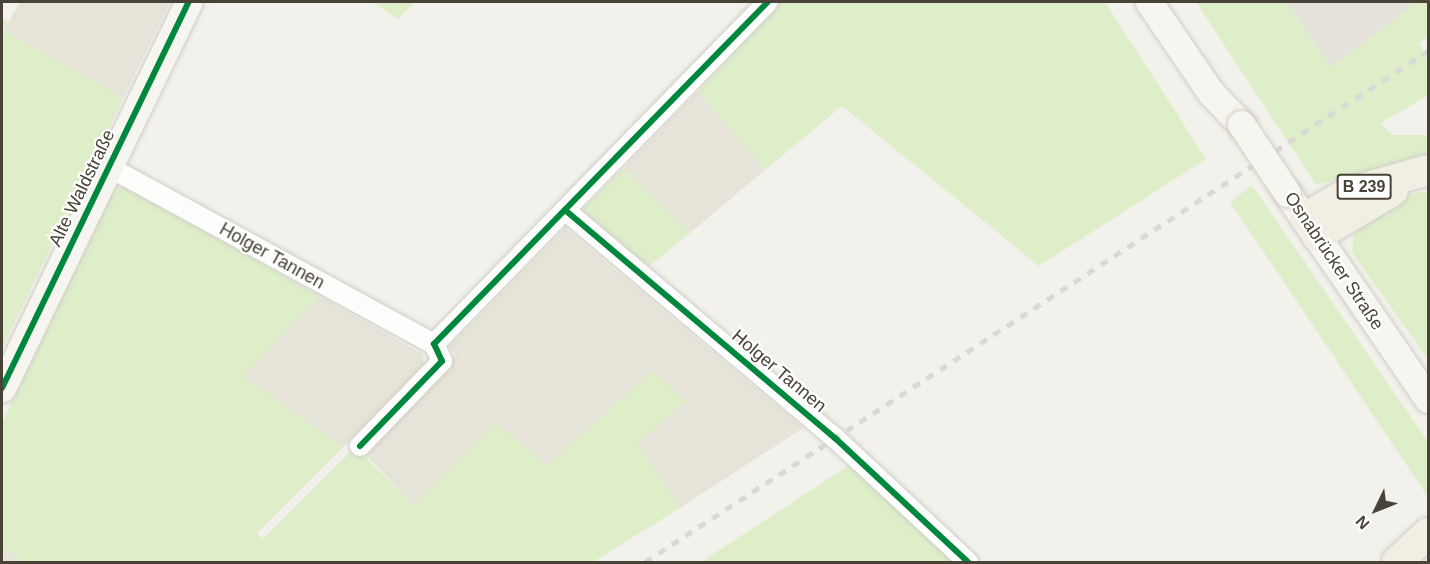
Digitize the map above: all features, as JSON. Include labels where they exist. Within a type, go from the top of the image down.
[{"type":"main road","name":"Alte Waldstraße","points":[[2,388],[189,2]]},
{"type":"main road","name":"Osnabrücker Straße","points":[[1149,2],[1211,93],[1241,124],[1428,399]]},
{"type":"main road","name":"Osnabrücker Straße","points":[[1171,2],[1225,83],[1241,124]]},
{"type":"main road","name":"B 239","points":[[1311,227],[1347,193],[1428,170]]},
{"type":"main road","name":"B 239","points":[[1311,227],[1380,194],[1428,181]]},
{"type":"main road","points":[[1397,562],[1428,533]]},
{"type":"street","points":[[360,446],[442,361],[434,344],[768,2]]},
{"type":"street","name":"Holger Tannen","points":[[109,167],[434,344]]},
{"type":"street","name":"Holger Tannen","points":[[565,210],[835,438],[968,562]]},
{"type":"shaded area","points":[[20,2],[170,2],[123,98],[4,30]]},
{"type":"shaded area","points":[[1286,2],[1417,2],[1331,68]]},
{"type":"shaded area","points":[[698,92],[765,170],[690,233],[623,169]]},
{"type":"shaded area","points":[[565,228],[803,428],[680,508],[637,443],[652,371],[547,466],[496,423],[414,505],[362,451],[456,355],[449,347]]},
{"type":"shaded area","points":[[319,296],[422,354],[424,365],[343,447],[242,376]]},
{"type":"shaded area","points":[[2,548],[23,562],[2,562]]},
{"type":"green space","points":[[372,2],[415,2],[398,19]]},
{"type":"green space","points":[[781,2],[1105,2],[1206,159],[1039,266],[842,106],[765,170],[698,92]]},
{"type":"green space","points":[[1196,2],[1286,2],[1331,68],[1417,2],[1428,2],[1428,37],[1419,43],[1428,61],[1428,95],[1381,123],[1392,135],[1428,135],[1428,155],[1316,185]]},
{"type":"green space","points":[[2,18],[8,22],[4,30],[123,98],[2,348]]},
{"type":"green space","points":[[623,169],[690,233],[648,267],[581,211]]},
{"type":"green space","points":[[1252,185],[1428,442],[1428,497],[1230,202]]},
{"type":"green space","points":[[126,186],[319,296],[243,376],[343,447],[257,533],[263,539],[355,447],[414,505],[496,423],[547,466],[652,371],[686,401],[637,443],[680,508],[593,562],[23,562],[2,548],[2,423],[114,190]]},
{"type":"green space","points":[[1419,192],[1428,192],[1428,360],[1352,252],[1354,233],[1383,206]]},
{"type":"green space","points":[[851,464],[954,562],[701,562]]},
{"type":"railway","points":[[645,562],[1428,51]]},
{"type":"cycle path","points":[[2,388],[189,2]]},
{"type":"cycle path","points":[[360,446],[442,361],[434,344],[768,2]]},
{"type":"cycle path","points":[[565,210],[835,438],[968,562]]}]
